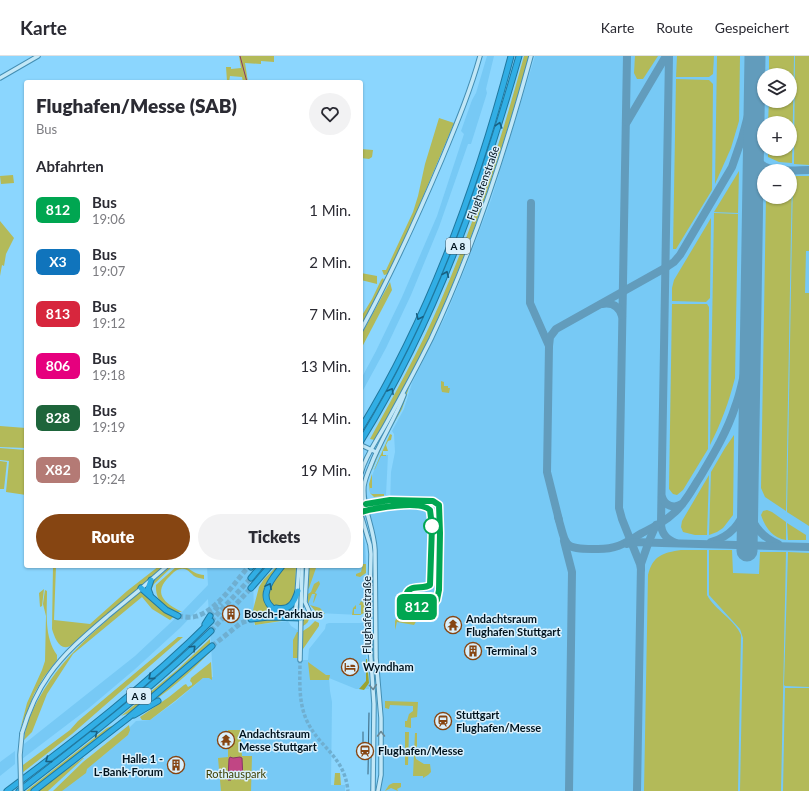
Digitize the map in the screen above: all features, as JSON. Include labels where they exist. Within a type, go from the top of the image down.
[{"type":"highway","name":"A 8","points":[[363,424],[407,345],[442,266],[481,158],[511,56]]},
{"type":"highway","name":"A 8","points":[[363,438],[409,356],[454,256],[487,164],[519,56]]},
{"type":"highway","points":[[251,578],[259,568]]},
{"type":"highway","points":[[251,588],[268,568]]},
{"type":"highway","points":[[281,568],[268,586],[266,592],[267,600],[271,607],[280,612],[292,613]]},
{"type":"highway","points":[[151,580],[148,589],[151,596]]},
{"type":"highway","points":[[141,588],[166,610],[178,616]]},
{"type":"highway","points":[[271,607],[281,609],[290,606],[294,602],[298,591]]},
{"type":"highway","points":[[251,619],[268,617],[301,618]]},
{"type":"highway","name":"A 8","points":[[7,791],[134,692],[200,632],[210,618]]},
{"type":"highway","name":"A 8","points":[[20,791],[121,712],[183,658],[211,631]]},
{"type":"highway","points":[[128,718],[212,646]]},
{"type":"highway","points":[[128,718],[158,701]]},
{"type":"highway","name":"A 8","points":[[34,791],[128,718]]},
{"type":"main road","points":[[0,78],[38,56]]},
{"type":"main road","points":[[363,326],[390,276],[411,232],[462,109],[480,56]]},
{"type":"main road","name":"Flughafenstraße","points":[[363,468],[411,377],[436,326],[463,264],[475,234],[505,146],[531,56]]},
{"type":"main road","name":"Flughafenstraße","points":[[378,791],[381,764],[381,714],[376,648],[375,550],[373,533],[364,494],[365,479],[376,452],[400,406],[411,377]]},
{"type":"main road","points":[[363,446],[376,452]]},
{"type":"main road","points":[[363,511],[367,510]]},
{"type":"main road","name":"Flughafenstraße","points":[[363,523],[370,545],[371,554],[369,631],[374,704],[373,791]]},
{"type":"main road","points":[[20,791],[20,755],[22,734],[28,715],[38,693],[49,675],[58,663],[94,628],[165,568]]},
{"type":"main road","points":[[300,660],[302,568]]},
{"type":"main road","points":[[296,608],[302,568]]},
{"type":"main road","points":[[307,568],[305,602],[309,611]]},
{"type":"main road","points":[[374,758],[381,764]]},
{"type":"shaded area","points":[[487,56],[494,56],[486,89],[487,93],[471,144],[468,144],[439,227],[411,295],[386,348],[363,390],[363,375],[402,297],[437,216],[464,134],[461,131],[476,93]]},
{"type":"shaded area","points":[[535,56],[809,56],[809,791],[378,791],[381,775],[381,749],[377,678],[375,550],[367,510],[390,506],[391,472],[395,452],[394,434],[392,431],[404,409],[412,383],[446,315],[491,200]]},
{"type":"shaded area","points":[[380,455],[388,455],[386,495],[374,496],[370,493],[370,481]]},
{"type":"shaded area","points":[[363,536],[365,543],[366,562],[364,612],[360,615],[318,613],[308,603],[307,589],[309,568],[363,568]]},
{"type":"shaded area","points":[[207,568],[253,568],[254,625],[288,621],[291,626],[299,631],[299,660],[308,660],[309,649],[325,629],[326,624],[364,623],[369,689],[356,689],[329,678],[332,702],[331,785],[345,785],[345,791],[60,791],[128,735],[130,727],[136,721],[150,720],[175,702],[203,678],[213,677],[208,599],[180,628],[134,670],[89,708],[22,759],[24,744],[135,656],[182,612],[208,585]]},
{"type":"shaded area","points":[[15,751],[15,764],[0,776],[0,762]]},
{"type":"shaded area","points":[[230,757],[242,758],[243,779],[231,778],[231,780],[228,780]]},
{"type":"green space","points":[[239,56],[274,56],[274,62],[261,61],[261,64],[245,63],[248,80],[243,80],[242,77],[230,76],[229,80],[227,80],[226,67],[231,67],[231,69],[241,68]]},
{"type":"green space","points":[[524,56],[529,56],[510,122],[465,252],[424,348],[375,440],[370,439],[423,339],[452,275],[486,182]]},
{"type":"green space","points":[[635,56],[658,56],[643,79],[637,79],[634,73]]},
{"type":"green space","points":[[677,56],[714,56],[713,74],[709,77],[676,77]]},
{"type":"green space","points":[[717,56],[740,56],[739,121],[731,148],[715,184]]},
{"type":"green space","points":[[769,56],[794,56],[794,68],[769,68]]},
{"type":"green space","points":[[795,56],[809,56],[809,165],[794,164],[794,156],[797,156],[797,116],[794,116],[795,108],[797,108],[797,68],[795,68]]},
{"type":"green space","points":[[676,79],[709,80],[713,84],[712,190],[676,249],[673,249]]},
{"type":"green space","points":[[769,108],[793,108],[793,116],[768,116]]},
{"type":"green space","points":[[439,118],[454,123],[409,230],[388,274],[384,275],[382,270],[386,270],[413,212],[425,164]]},
{"type":"green space","points":[[363,149],[373,150],[372,157],[369,159],[363,158]]},
{"type":"green space","points":[[792,156],[792,163],[779,162],[768,157]]},
{"type":"green space","points":[[739,171],[738,213],[714,212]]},
{"type":"green space","points":[[13,175],[14,183],[1,184],[0,176]]},
{"type":"green space","points":[[797,176],[809,176],[809,251],[806,251],[805,293],[809,293],[809,526],[787,512],[792,204],[797,204]]},
{"type":"green space","points":[[766,204],[791,204],[786,511],[765,497],[761,488]]},
{"type":"green space","points":[[714,213],[738,214],[735,378],[718,429],[710,445]]},
{"type":"green space","points":[[711,218],[710,298],[706,302],[672,301],[672,288],[674,280]]},
{"type":"green space","points":[[0,221],[14,238],[6,254],[4,266],[2,265],[0,276]]},
{"type":"green space","points":[[363,273],[377,276],[377,284],[363,280]]},
{"type":"green space","points":[[383,278],[385,282],[363,322],[363,314]]},
{"type":"green space","points":[[390,282],[392,290],[363,345],[363,331]]},
{"type":"green space","points":[[672,304],[707,304],[709,307],[708,449],[683,490],[677,495],[673,494],[669,489]]},
{"type":"green space","points":[[441,381],[444,382],[444,386],[448,386],[448,388],[450,388],[449,393],[442,392]]},
{"type":"green space","points":[[410,384],[402,409],[386,437],[371,470]]},
{"type":"green space","points":[[0,426],[24,428],[24,448],[0,447]]},
{"type":"green space","points":[[390,434],[392,435],[391,440],[388,441],[386,445],[388,451],[383,451],[383,455],[386,456],[381,456],[374,470]]},
{"type":"green space","points":[[734,435],[733,515],[723,528],[709,535],[711,472]]},
{"type":"green space","points":[[0,448],[24,450],[24,495],[6,492],[9,461],[0,460]]},
{"type":"green space","points":[[0,461],[7,462],[4,489],[0,489]]},
{"type":"green space","points":[[372,474],[372,488],[370,488],[370,493],[369,484]]},
{"type":"green space","points":[[709,475],[707,535],[695,535],[683,532],[681,527],[682,521]]},
{"type":"green space","points":[[370,493],[384,494],[384,496],[374,497]]},
{"type":"green space","points":[[767,510],[786,522],[786,540],[777,537],[767,528],[761,515],[763,511]]},
{"type":"green space","points":[[787,523],[806,535],[806,540],[788,540]]},
{"type":"green space","points":[[681,550],[707,550],[707,595],[741,635],[738,791],[644,791],[648,575],[650,568],[656,559],[669,552]]},
{"type":"green space","points":[[709,550],[732,550],[733,573],[759,574],[760,552],[786,552],[781,791],[740,791],[743,638],[740,629],[709,595]]},
{"type":"green space","points":[[788,552],[809,553],[809,687],[784,685]]},
{"type":"green space","points":[[363,564],[366,564],[366,573],[360,577],[356,576],[356,574],[361,572]]},
{"type":"green space","points":[[53,568],[56,568],[54,620],[90,624],[127,591],[156,568],[162,568],[69,647],[59,644],[52,629]]},
{"type":"green space","points":[[169,568],[171,568],[154,584],[152,593],[150,585]]},
{"type":"green space","points":[[175,568],[187,568],[204,575],[204,579],[195,577],[185,569],[179,569],[173,572],[165,582],[161,592],[162,597],[170,605],[182,612],[176,612],[166,608],[163,605],[157,596],[156,585]]},
{"type":"green space","points":[[275,568],[278,568],[267,582],[263,592],[266,600],[283,615],[255,616],[253,610],[259,587],[264,579]]},
{"type":"green space","points":[[284,568],[296,568],[295,596],[290,605],[277,607],[269,602],[268,592],[271,585]]},
{"type":"green space","points":[[309,568],[316,568],[309,588],[307,590]]},
{"type":"green space","points":[[319,581],[320,584],[315,593],[317,594],[314,602],[313,603],[315,594],[312,594],[308,604],[308,594],[311,592],[314,584]]},
{"type":"green space","points":[[44,589],[42,606],[40,607],[39,593]]},
{"type":"green space","points":[[45,590],[47,591],[48,633],[57,655],[57,660],[44,677],[34,694],[20,730],[27,703],[45,661],[46,616],[43,604]]},
{"type":"green space","points":[[142,590],[145,591],[160,608],[173,617],[170,620],[152,609],[142,597],[73,654],[47,694],[32,732],[24,740],[28,721],[39,699],[63,664],[93,633]]},
{"type":"green space","points":[[361,601],[365,604],[364,613],[360,615],[352,615],[353,608],[356,605],[354,614],[361,614],[361,605],[359,605]]},
{"type":"green space","points":[[310,605],[320,608],[325,614],[317,613]]},
{"type":"green space","points":[[303,610],[308,614],[309,620],[303,626]]},
{"type":"green space","points":[[396,619],[417,620],[414,625],[397,622],[395,630]]},
{"type":"green space","points":[[254,620],[288,620],[255,625]]},
{"type":"green space","points":[[315,621],[319,623],[319,626],[303,649],[303,631]]},
{"type":"green space","points":[[297,632],[298,658],[293,658],[293,640]]},
{"type":"green space","points":[[178,637],[183,637],[72,734],[22,773],[23,765],[70,730],[78,721]]},
{"type":"green space","points":[[210,639],[210,645],[129,713],[121,716],[177,670]]},
{"type":"green space","points":[[210,651],[177,683],[141,709]]},
{"type":"green space","points":[[366,659],[369,683],[364,690],[359,689],[366,681]]},
{"type":"green space","points":[[211,662],[212,680],[209,678],[203,678],[150,720],[142,720],[140,717],[184,685],[186,684],[188,687],[192,685],[190,681],[191,678]]},
{"type":"green space","points":[[308,662],[326,675],[330,675],[329,680],[310,680]]},
{"type":"green space","points":[[785,688],[809,688],[809,791],[783,791]]},
{"type":"green space","points":[[385,701],[418,702],[417,717],[411,718],[411,728],[405,727],[405,721],[407,721],[409,714],[413,711],[413,706],[390,705],[389,709],[385,708]]},
{"type":"green space","points":[[117,724],[31,791],[26,791],[107,728]]},
{"type":"green space","points":[[129,725],[130,730],[128,735],[87,769],[86,773],[62,791],[53,791],[83,762]]},
{"type":"green space","name":"Rothauspark","points":[[228,730],[240,730],[242,756],[252,756],[251,791],[221,791],[218,758],[228,757]]},
{"type":"green space","points":[[405,732],[409,732],[408,765],[405,765]]},
{"type":"green space","points":[[415,733],[417,733],[417,746],[414,752]]},
{"type":"green space","points":[[414,752],[416,759],[424,764],[430,764],[431,772],[423,778],[423,776],[413,776]]},
{"type":"green space","points":[[83,758],[48,791],[37,791]]},
{"type":"green space","points":[[335,773],[340,773],[341,785],[334,785]]},
{"type":"green space","points":[[393,783],[401,783],[401,787],[397,789],[398,791],[391,788],[385,791],[389,785]]},
{"type":"waterway","points":[[240,56],[246,80]]},
{"type":"taxiway","points":[[627,56],[619,508],[641,569]]},
{"type":"taxiway","points":[[627,122],[666,56]]},
{"type":"taxiway","points":[[669,56],[661,523],[665,536],[676,543]]},
{"type":"taxiway","points":[[549,346],[550,337],[556,329],[665,268],[674,262],[680,255],[732,167],[742,138],[755,89]]},
{"type":"taxiway","points":[[754,149],[756,158],[760,164],[767,168],[775,170],[809,170]]},
{"type":"taxiway","points":[[531,203],[530,303],[549,346],[547,472],[559,520]]},
{"type":"taxiway","points":[[602,304],[612,304],[617,307],[622,316]]},
{"type":"taxiway","points":[[558,517],[565,541],[568,545],[578,548],[605,549],[621,545],[660,524],[679,508],[689,495],[715,452],[732,416],[744,375],[750,342]]},
{"type":"taxiway","points":[[662,497],[665,503],[670,506],[679,506],[682,504]]},
{"type":"taxiway","points":[[747,500],[750,514],[760,532],[765,537],[778,544]]},
{"type":"taxiway","points":[[711,542],[724,537],[734,528],[742,518],[746,505]]},
{"type":"taxiway","points":[[637,791],[641,564],[656,525]]},
{"type":"taxiway","points":[[564,541],[572,572],[569,791]]},
{"type":"taxiway","points":[[627,544],[634,542],[809,547]]},
{"type":"runway","points":[[747,551],[755,56]]},
{"type":"tunnel","points":[[178,616],[195,617],[212,608],[226,594],[247,568]]},
{"type":"tunnel","points":[[211,621],[251,578]]},
{"type":"tunnel","points":[[211,631],[251,588]]},
{"type":"tunnel","points":[[210,616],[221,603]]},
{"type":"tunnel","points":[[212,646],[241,623],[251,619]]},
{"type":"tunnel","points":[[300,660],[300,691],[304,714],[312,731],[337,760],[346,779],[348,791]]},
{"type":"tram line","points":[[368,774],[369,713]]},
{"type":"tram line","points":[[363,732],[363,754]]},
{"type":"bus line","name":"812","points":[[363,512],[402,505],[423,506],[430,510],[432,526],[430,585],[427,587],[416,586],[409,590],[406,596],[408,603],[413,606],[419,608],[432,607],[437,600],[439,590],[440,527],[438,503],[433,501],[390,500],[366,504]]},
{"type":"place","name":"Bosch-Parkhaus","points":[[231,614]]},
{"type":"place","name":"Andachtsraum Flughafen Stuttgart","points":[[453,625]]},
{"type":"place","name":"Terminal 3","points":[[473,651]]},
{"type":"place","name":"Wyndham","points":[[350,667]]},
{"type":"place","name":"Stuttgart Flughafen/Messe","points":[[443,721]]},
{"type":"place","name":"Andachtsraum Messe Stuttgart","points":[[226,740]]},
{"type":"place","name":"Flughafen/Messe","points":[[365,751]]},
{"type":"place","name":"Halle 1 - L-Bank-Forum","points":[[176,765]]}]
